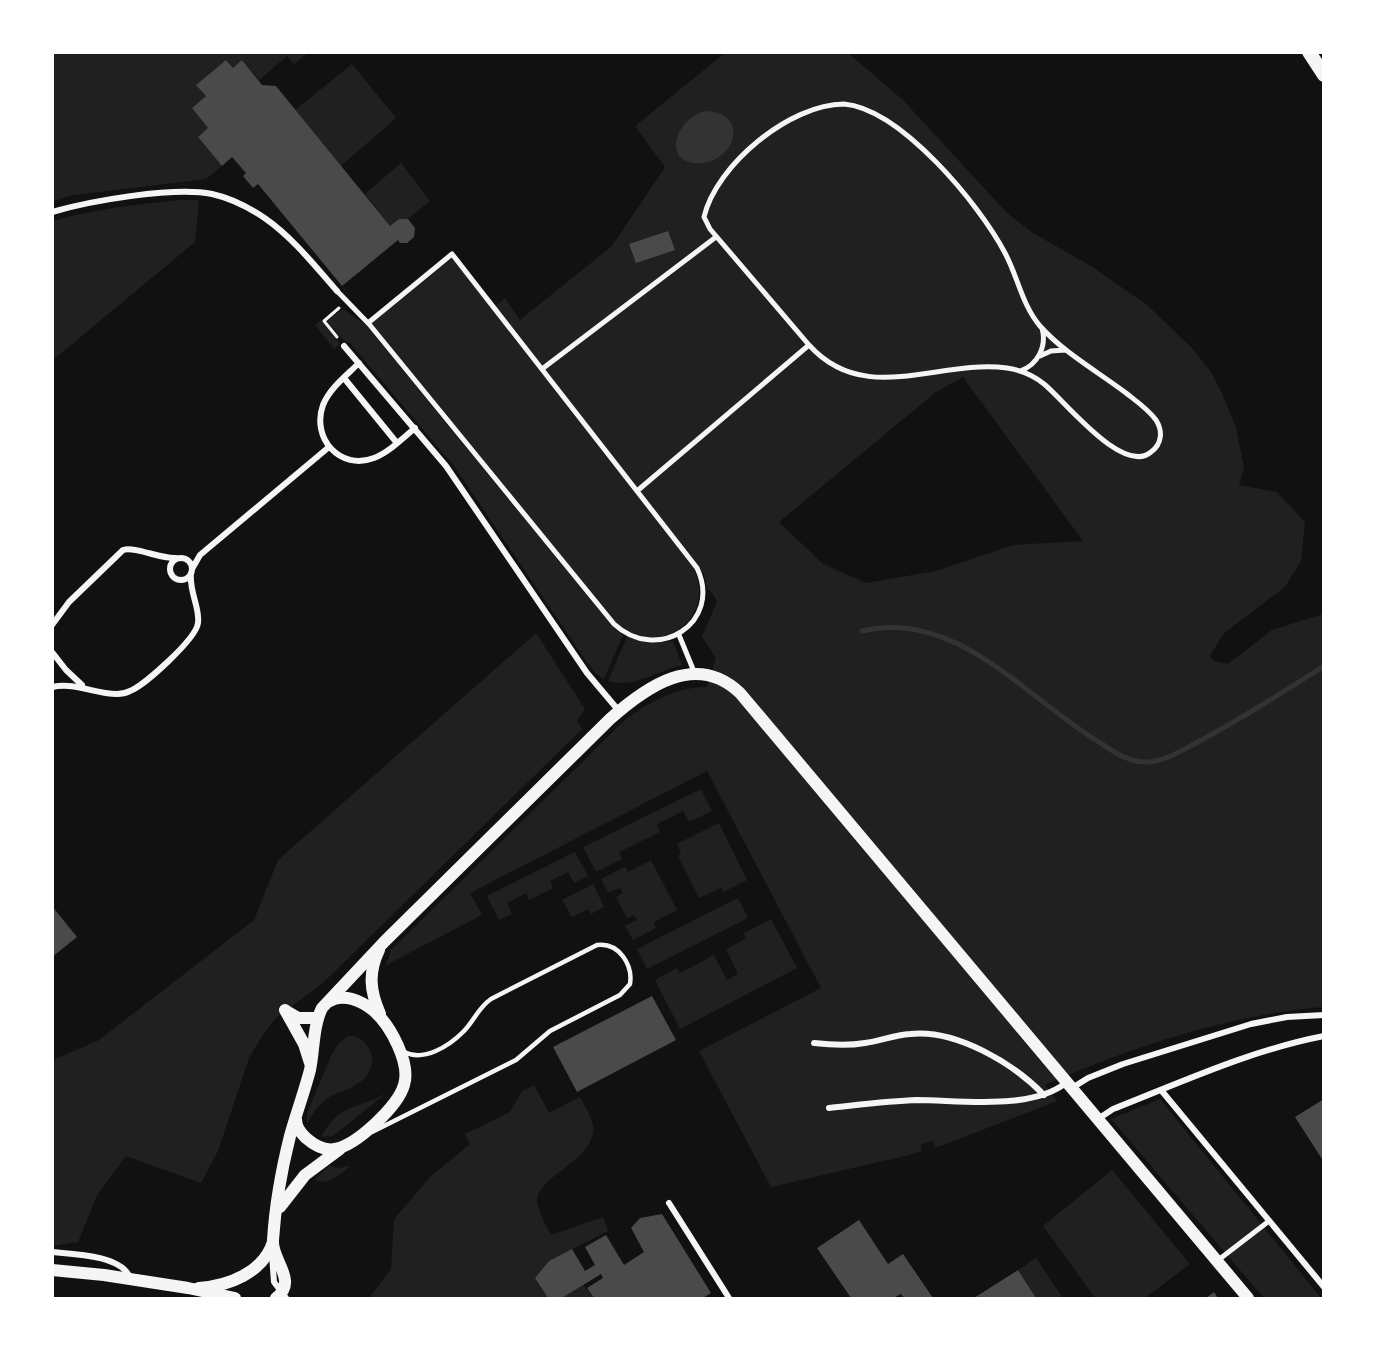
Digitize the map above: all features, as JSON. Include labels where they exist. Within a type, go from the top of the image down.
[{"type":"main road","points":[[1309,52],[1323,75]]},
{"type":"main road","points":[[188,1288],[213,1287],[237,1279],[262,1260],[273,1242],[288,1147],[309,1072],[318,1018],[327,1003],[386,941],[619,711],[660,683],[676,677],[695,674],[719,678],[740,693],[1248,1299]]},
{"type":"main road","points":[[277,1213],[289,1192],[305,1175],[360,1135],[389,1109],[402,1091],[406,1071],[398,1047],[374,1000],[370,979],[375,960],[386,941]]},
{"type":"main road","points":[[327,1003],[338,998],[354,999],[372,1010],[384,1023]]},
{"type":"main road","points":[[309,1072],[307,1050],[285,1010],[298,1018],[318,1018]]},
{"type":"main road","points":[[296,1115],[297,1129],[310,1142],[326,1149],[342,1147]]},
{"type":"main road","points":[[273,1242],[285,1276],[281,1297]]},
{"type":"main road","points":[[52,1270],[188,1288],[235,1299]]},
{"type":"street","points":[[1033,376],[1030,369],[1043,343],[1043,333],[1027,307],[1006,255],[978,211],[934,161],[901,130],[882,117],[859,106],[837,104],[812,109],[774,128],[754,144],[723,180],[707,206],[704,220],[716,237],[809,345],[835,367],[864,377],[891,378],[962,369],[1005,368],[1018,371],[1033,376],[1052,391],[1084,425],[1120,451],[1135,457],[1142,457],[1152,452],[1160,441],[1161,434],[1155,419],[1129,395],[1068,351],[1040,326]]},
{"type":"street","points":[[52,213],[131,197],[187,192],[217,195],[251,210],[273,224],[368,323],[614,624],[627,634],[640,639],[657,641],[679,635],[690,626],[703,596],[700,575],[452,254],[368,323]]},
{"type":"street","points":[[542,369],[716,237]]},
{"type":"street","points":[[637,491],[809,345]]},
{"type":"street","points":[[344,346],[454,477],[586,673],[619,711]]},
{"type":"street","points":[[1018,371],[1051,351],[1068,351]]},
{"type":"street","points":[[359,363],[330,393],[322,411],[321,432],[329,447],[348,459],[362,461],[380,455],[415,428]]},
{"type":"street","points":[[344,378],[397,443]]},
{"type":"street","points":[[180,558],[170,567],[173,577],[183,580],[192,571],[200,555],[329,447]]},
{"type":"street","points":[[52,625],[69,602],[123,550],[132,549],[159,557],[180,558],[200,555]]},
{"type":"street","points":[[52,687],[64,685],[106,693],[130,692],[190,640],[198,622],[191,590],[192,571],[190,562],[180,558]]},
{"type":"street","points":[[679,635],[695,674]]},
{"type":"street","points":[[52,654],[86,688]]},
{"type":"street","points":[[829,1108],[908,1101],[960,1102],[1020,1099],[1044,1095],[1123,1064],[1251,1023],[1280,1017],[1323,1015]]},
{"type":"street","points":[[814,1043],[851,1045],[909,1034],[936,1035],[962,1042],[1002,1061],[1020,1073],[1044,1095]]},
{"type":"street","points":[[1098,1119],[1113,1109],[1258,1053],[1323,1036]]},
{"type":"street","points":[[1161,1090],[1323,1287]]},
{"type":"street","points":[[669,1203],[729,1299]]},
{"type":"street","points":[[1217,1261],[1269,1221]]},
{"type":"street","points":[[52,1252],[93,1257],[114,1263],[127,1271],[130,1279]]},
{"type":"lane","points":[[360,1135],[386,1126],[516,1060],[550,1031],[623,993],[630,984],[630,969],[617,950],[606,945],[597,945],[491,999],[480,1008],[462,1033],[428,1054],[420,1056],[409,1054],[398,1047]]},
{"type":"path","points":[[339,309],[324,321],[344,346]]},
{"type":"shaded area","points":[[53,53],[308,53],[294,64],[287,56],[259,80],[242,60],[233,68],[226,60],[197,84],[206,96],[192,108],[208,128],[198,137],[222,166],[206,179],[74,195],[53,201]]},
{"type":"shaded area","points":[[725,53],[848,53],[903,100],[1007,213],[1033,233],[1091,266],[1147,305],[1192,348],[1211,372],[1236,428],[1244,467],[1239,485],[1277,492],[1305,522],[1301,561],[1285,587],[1224,633],[1210,656],[1214,661],[1228,664],[1272,630],[1323,614],[1323,1007],[1252,1017],[1146,1046],[1045,1085],[1057,1101],[1055,1102],[935,1148],[933,1141],[920,1145],[922,1151],[909,1155],[771,1187],[699,1051],[821,988],[707,771],[470,893],[482,915],[386,965],[391,950],[625,720],[663,697],[684,690],[707,687],[716,658],[702,637],[717,601],[707,589],[704,574],[496,306],[505,298],[520,320],[612,246],[665,167],[635,126]],"holes":[[[963,377],[1083,541],[1013,545],[936,571],[866,583],[823,564],[779,522],[936,392]]]},
{"type":"shaded area","points":[[352,64],[396,118],[341,166],[295,110]]},
{"type":"shaded area","points":[[708,111],[722,115],[730,122],[733,131],[732,140],[727,150],[719,157],[707,162],[694,163],[684,160],[678,153],[676,145],[682,127],[689,119]]},
{"type":"shaded area","points":[[401,163],[430,201],[408,219],[399,219],[390,226],[365,194]]},
{"type":"shaded area","points":[[182,200],[199,200],[195,242],[53,360],[53,221],[84,213]]},
{"type":"shaded area","points":[[452,258],[693,567],[699,587],[697,604],[690,619],[679,630],[664,636],[647,637],[630,633],[614,621],[372,323]]},
{"type":"shaded area","points":[[343,309],[366,325],[612,626],[623,635],[604,679],[596,674],[586,661],[454,466],[349,342],[346,343],[327,321]]},
{"type":"shaded area","points":[[321,320],[340,344],[334,349],[315,325]]},
{"type":"shaded area","points":[[536,633],[585,709],[577,721],[582,729],[324,982],[276,1018],[249,1058],[218,1151],[201,1183],[126,1156],[97,1195],[78,1242],[53,1246],[53,1060],[99,1040],[254,920],[278,860]]},
{"type":"shaded area","points":[[627,637],[652,643],[673,641],[682,665],[627,683],[608,681]]},
{"type":"shaded area","points":[[701,789],[712,811],[689,822],[683,811],[657,824],[660,832],[619,852],[622,859],[596,872],[583,847]]},
{"type":"shaded area","points":[[719,823],[747,880],[723,892],[721,888],[699,898],[678,856],[681,854],[677,844]]},
{"type":"shaded area","points":[[575,852],[588,876],[574,883],[568,872],[550,881],[553,888],[529,900],[526,893],[507,903],[512,914],[499,920],[487,896]]},
{"type":"shaded area","points":[[651,860],[677,910],[654,922],[656,928],[633,940],[625,926],[637,920],[634,915],[627,918],[616,897],[623,893],[620,888],[608,893],[601,879],[625,867],[628,872]]},
{"type":"shaded area","points":[[593,884],[604,907],[591,914],[588,909],[572,917],[562,900]]},
{"type":"shaded area","points":[[738,898],[748,918],[647,969],[637,949]]},
{"type":"shaded area","points":[[771,919],[797,968],[680,1029],[655,980],[677,968],[680,973],[714,955],[727,980],[738,974],[726,949],[746,939],[744,933]]},
{"type":"shaded area","points":[[348,1036],[360,1038],[369,1049],[372,1061],[369,1073],[354,1086],[325,1100],[307,1124],[307,1113],[331,1056],[338,1044]]},
{"type":"shaded area","points":[[534,1085],[549,1113],[580,1097],[593,1123],[590,1142],[583,1152],[545,1184],[539,1192],[538,1204],[551,1235],[603,1217],[608,1231],[549,1261],[535,1278],[548,1298],[369,1298],[391,1269],[394,1219],[430,1177],[470,1144],[465,1134],[510,1112],[522,1091]]},
{"type":"shaded area","points":[[389,1091],[333,1136],[321,1137],[331,1122],[341,1113]]},
{"type":"shaded area","points":[[1160,1099],[1321,1298],[1264,1298],[1111,1119]]},
{"type":"shaded area","points":[[329,1166],[338,1168],[351,1166],[329,1181],[315,1179]]},
{"type":"shaded area","points":[[1112,1170],[1190,1264],[1145,1298],[1095,1298],[1043,1226]]},
{"type":"shaded area","points":[[1036,1258],[1063,1298],[1036,1298],[1018,1270]]},
{"type":"shaded area","points":[[583,1285],[594,1298],[562,1298]]},
{"type":"building","points":[[226,60],[233,68],[242,60],[262,85],[276,86],[390,226],[399,219],[408,219],[415,228],[414,237],[407,243],[400,243],[398,240],[342,286],[258,184],[253,188],[243,176],[246,173],[232,157],[222,166],[198,137],[208,128],[192,108],[206,96],[196,85]]},
{"type":"building","points":[[668,231],[675,250],[636,263],[629,244]]},
{"type":"building","points":[[52,906],[77,937],[52,957]]},
{"type":"building","points":[[652,996],[676,1040],[577,1092],[553,1047]]},
{"type":"building","points":[[1324,1099],[1324,1157],[1322,1159],[1295,1117]]},
{"type":"building","points":[[662,1214],[711,1293],[703,1298],[594,1298],[587,1288],[603,1278],[601,1274],[562,1298],[548,1298],[535,1278],[549,1261],[572,1249],[585,1271],[595,1265],[585,1247],[606,1235],[624,1265],[644,1252],[631,1228],[640,1218]]},
{"type":"building","points":[[859,1220],[888,1264],[903,1254],[933,1298],[904,1298],[901,1294],[893,1298],[851,1298],[817,1248]]},
{"type":"building","points":[[1018,1270],[1036,1298],[974,1298]]},
{"type":"building","points":[[1214,1292],[1218,1298],[1206,1298]]},
{"type":"waterway","points":[[862,631],[897,627],[929,633],[960,645],[1019,683],[1075,726],[1107,747],[1123,757],[1142,762],[1161,760],[1180,752],[1246,715],[1324,666]]}]
